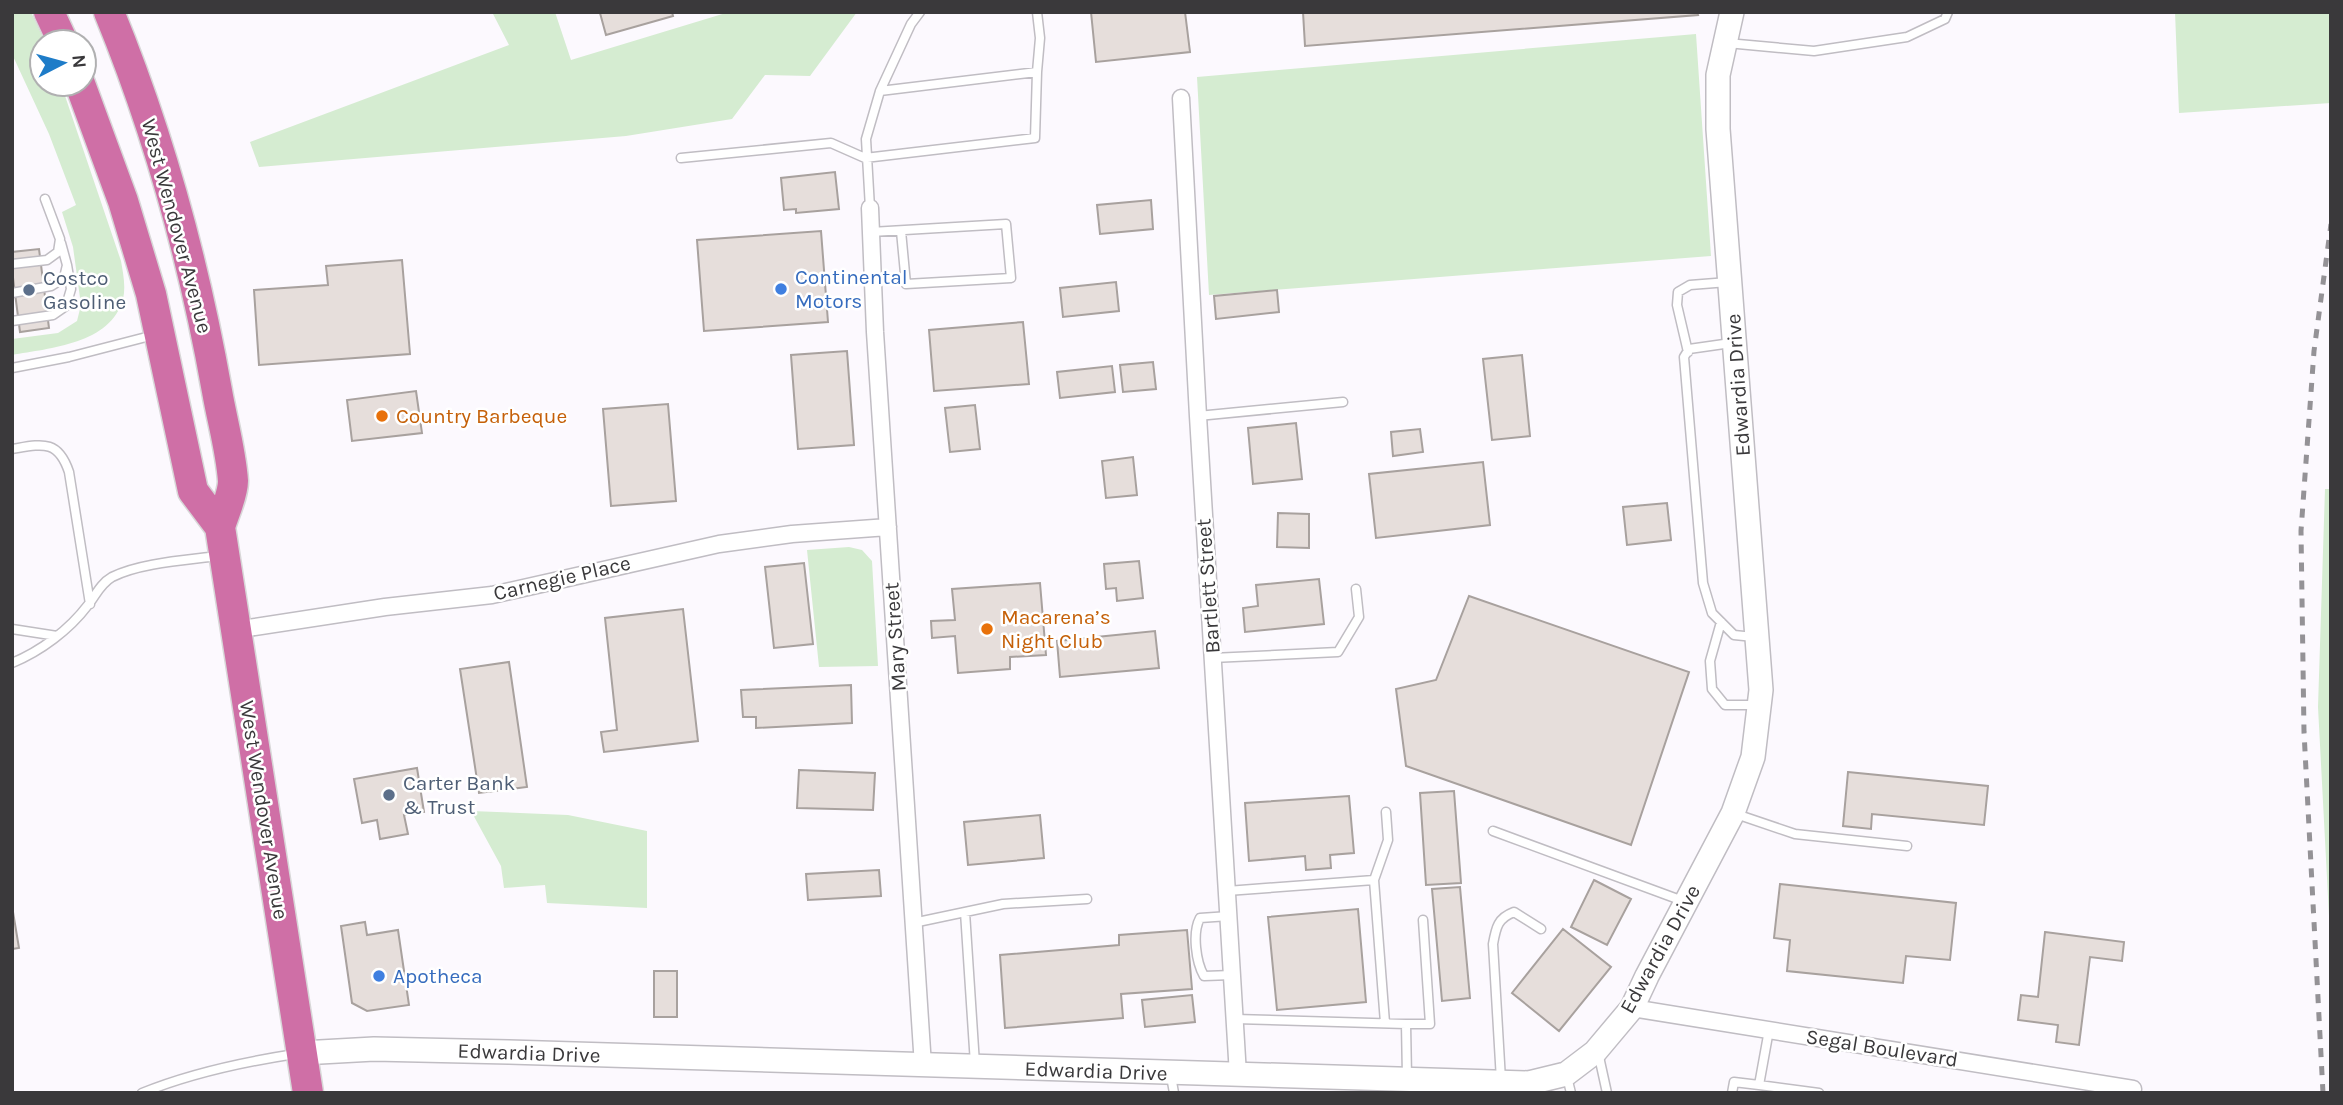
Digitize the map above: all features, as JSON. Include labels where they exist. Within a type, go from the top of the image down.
[{"type":"highway","name":"West Wendover Avenue","points":[[109,12],[130,64],[171,190],[193,270],[207,336],[233,483],[222,541],[308,1093]]},
{"type":"highway","name":"West Wendover Avenue","points":[[85,98],[124,201],[160,333],[193,491],[222,541]]},
{"type":"main road","name":"Edwardia Drive","points":[[302,1053],[374,1049],[975,1067],[1172,1083],[1238,1075],[1407,1080],[1434,1087],[1569,1083],[1632,1008],[1733,813],[1753,757],[1761,690],[1718,130],[1718,75],[1732,12]]},
{"type":"street","name":"Bartlett Street","points":[[1181,98],[1238,1075]]},
{"type":"street","name":"Mary Street","points":[[870,208],[875,332],[923,1066]]},
{"type":"street","name":"Carnegie Place","points":[[235,630],[385,607],[494,595],[719,544],[792,534],[888,527]]},
{"type":"street","name":"Segal Boulevard","points":[[1632,1008],[2133,1089]]},
{"type":"lane","points":[[870,208],[866,139],[880,91],[911,24],[920,12]]},
{"type":"lane","points":[[681,158],[831,143],[865,158],[1035,138],[1040,38],[1037,12]]},
{"type":"lane","points":[[1724,43],[1814,51],[1908,37],[1945,19],[1948,12]]},
{"type":"lane","points":[[880,91],[1037,72]]},
{"type":"lane","points":[[12,321],[53,314],[66,306],[71,289],[60,239],[45,199]]},
{"type":"lane","points":[[871,232],[1006,225],[1011,278],[906,284],[901,231]]},
{"type":"lane","points":[[12,264],[47,260],[54,256],[60,246],[60,239]]},
{"type":"lane","points":[[12,293],[58,283],[64,278],[67,265]]},
{"type":"lane","points":[[1688,352],[1677,305],[1678,292],[1690,285],[1730,282]]},
{"type":"lane","points":[[12,368],[69,357],[160,333]]},
{"type":"lane","points":[[1734,342],[1702,345],[1689,349],[1684,357],[1702,571],[1712,612],[1734,635],[1757,638]]},
{"type":"lane","points":[[1198,416],[1343,402]]},
{"type":"lane","points":[[12,449],[40,444],[56,448],[64,457],[69,472],[90,604]]},
{"type":"lane","points":[[12,663],[43,646],[70,626],[90,604],[100,587],[112,578],[222,541]]},
{"type":"lane","points":[[1213,658],[1338,652],[1359,617],[1356,589]]},
{"type":"lane","points":[[1721,622],[1710,661],[1712,689],[1725,705],[1759,705]]},
{"type":"lane","points":[[12,629],[57,636]]},
{"type":"lane","points":[[1385,1023],[1374,880],[1388,840],[1386,812]]},
{"type":"lane","points":[[1733,813],[1795,834],[1907,846]]},
{"type":"lane","points":[[1493,831],[1686,902]]},
{"type":"lane","points":[[1227,891],[1374,880]]},
{"type":"lane","points":[[913,923],[1003,904],[1087,899]]},
{"type":"lane","points":[[965,912],[975,1067]]},
{"type":"lane","points":[[1501,1083],[1493,944],[1496,926],[1504,915],[1514,912],[1541,929]]},
{"type":"lane","points":[[1228,916],[1200,918],[1197,924],[1197,948],[1199,967],[1204,976],[1232,975]]},
{"type":"lane","points":[[1235,1019],[1430,1024],[1423,919]]},
{"type":"lane","points":[[1406,1024],[1407,1080]]},
{"type":"lane","points":[[1759,1085],[1769,1030]]},
{"type":"lane","points":[[1597,1049],[1607,1093]]},
{"type":"lane","points":[[142,1093],[202,1073],[254,1060],[302,1053]]},
{"type":"lane","points":[[1732,1093],[1734,1082],[1819,1093]]},
{"type":"green space","points":[[12,12],[31,12],[38,28],[28,28],[28,89],[12,54]]},
{"type":"green space","points":[[492,12],[555,12],[571,60],[729,12],[857,12],[810,76],[765,75],[732,119],[626,136],[259,167],[250,142],[509,45]]},
{"type":"green space","points":[[2175,12],[2331,12],[2331,103],[2179,113]]},
{"type":"green space","points":[[1696,34],[1711,256],[1209,295],[1197,77]]},
{"type":"green space","points":[[32,98],[66,98],[121,261],[123,299],[106,326],[93,335],[61,346],[12,355],[12,339],[58,333],[77,321],[81,305],[73,247],[62,212],[76,205]]},
{"type":"green space","points":[[2325,489],[2331,489],[2331,954],[2318,707]]},
{"type":"green space","points":[[849,547],[862,550],[872,561],[878,666],[819,667],[807,550]]},
{"type":"green space","points":[[471,811],[568,815],[647,831],[647,908],[547,903],[545,885],[504,888],[501,866]]},
{"type":"building","points":[[672,12],[673,16],[606,35],[600,13]]},
{"type":"building","points":[[1091,12],[1185,12],[1190,52],[1096,62]]},
{"type":"building","points":[[1303,12],[1697,12],[1698,15],[1305,46]]},
{"type":"building","points":[[835,172],[839,209],[796,213],[796,209],[784,210],[781,178]]},
{"type":"building","points":[[1151,200],[1153,229],[1100,234],[1097,205]]},
{"type":"building","points":[[821,231],[828,322],[704,331],[697,240]]},
{"type":"building","points":[[39,249],[49,328],[20,332],[12,252]]},
{"type":"building","points":[[402,260],[410,354],[259,365],[254,290],[328,285],[326,266]]},
{"type":"building","points":[[1116,282],[1119,311],[1063,317],[1060,288]]},
{"type":"building","points":[[1277,290],[1279,312],[1216,319],[1214,296]]},
{"type":"building","points":[[1023,322],[1029,384],[934,391],[929,330]]},
{"type":"building","points":[[847,351],[854,445],[798,449],[791,355]]},
{"type":"building","points":[[1522,355],[1530,436],[1492,440],[1483,359]]},
{"type":"building","points":[[1153,362],[1156,389],[1123,392],[1120,365]]},
{"type":"building","points":[[1112,366],[1115,392],[1060,398],[1057,372]]},
{"type":"building","points":[[416,391],[422,433],[352,441],[347,400]]},
{"type":"building","points":[[668,404],[676,501],[611,506],[603,409]]},
{"type":"building","points":[[975,405],[980,449],[950,452],[945,408]]},
{"type":"building","points":[[1296,423],[1302,479],[1253,484],[1248,428]]},
{"type":"building","points":[[1420,429],[1423,452],[1393,456],[1391,432]]},
{"type":"building","points":[[1133,457],[1137,495],[1106,498],[1102,461]]},
{"type":"building","points":[[1483,462],[1490,525],[1376,538],[1369,474]]},
{"type":"building","points":[[1667,503],[1671,540],[1627,545],[1623,507]]},
{"type":"building","points":[[1278,513],[1309,514],[1309,548],[1277,547]]},
{"type":"building","points":[[1139,561],[1143,598],[1117,601],[1116,588],[1106,589],[1104,564]]},
{"type":"building","points":[[804,563],[813,644],[774,648],[765,567]]},
{"type":"building","points":[[1319,579],[1324,624],[1245,632],[1243,608],[1258,606],[1256,585]]},
{"type":"building","name":"Macarena’s Night Club","points":[[1040,583],[1046,655],[1010,657],[1010,669],[958,673],[955,636],[932,638],[931,621],[955,620],[952,589]]},
{"type":"building","points":[[1469,596],[1689,672],[1631,845],[1406,766],[1396,689],[1436,680]]},
{"type":"building","points":[[683,609],[698,741],[604,752],[601,732],[617,730],[605,618]]},
{"type":"building","points":[[1155,631],[1159,668],[1060,677],[1057,641]]},
{"type":"building","points":[[509,662],[527,787],[479,793],[460,669]]},
{"type":"building","points":[[851,685],[852,723],[756,728],[756,717],[743,717],[741,690]]},
{"type":"building","points":[[417,768],[424,812],[404,815],[408,834],[380,839],[377,820],[362,823],[354,779]]},
{"type":"building","points":[[799,770],[875,773],[873,810],[797,808]]},
{"type":"building","points":[[1848,772],[1988,786],[1984,825],[1872,814],[1871,829],[1843,826]]},
{"type":"building","points":[[1454,791],[1461,883],[1426,885],[1420,793]]},
{"type":"building","points":[[1349,796],[1354,853],[1330,855],[1331,868],[1306,870],[1305,856],[1249,861],[1245,803]]},
{"type":"building","points":[[1040,815],[1044,858],[968,865],[964,822]]},
{"type":"building","points":[[879,870],[881,896],[808,900],[806,874]]},
{"type":"building","points":[[1594,880],[1631,899],[1607,945],[1571,927]]},
{"type":"building","points":[[1780,884],[1956,903],[1950,960],[1906,956],[1903,983],[1787,971],[1790,940],[1774,938]]},
{"type":"building","points":[[1460,887],[1470,998],[1442,1001],[1432,889]]},
{"type":"building","points":[[12,906],[19,948],[12,949]]},
{"type":"building","points":[[1358,909],[1366,1002],[1277,1010],[1268,917]]},
{"type":"building","points":[[365,922],[367,935],[398,930],[409,1005],[367,1011],[352,1003],[341,926]]},
{"type":"building","points":[[1563,929],[1611,967],[1559,1031],[1512,993]]},
{"type":"building","points":[[1187,930],[1192,989],[1121,994],[1123,1018],[1005,1028],[1000,955],[1119,945],[1119,935]]},
{"type":"building","points":[[2045,932],[2124,942],[2122,961],[2090,957],[2079,1045],[2056,1042],[2058,1025],[2018,1020],[2021,995],[2038,997]]},
{"type":"building","points":[[654,971],[677,971],[677,1017],[654,1017]]},
{"type":"building","points":[[1192,995],[1195,1022],[1145,1027],[1142,1000]]},
{"type":"railway","points":[[2323,1093],[2304,732],[2301,531],[2314,351],[2331,224]]},
{"type":"place","name":"Continental Motors","points":[[781,289]]},
{"type":"place","name":"Costco Gasoline","points":[[29,290]]},
{"type":"place","name":"Country Barbeque","points":[[382,416]]},
{"type":"place","name":"Macarena’s Night Club","points":[[987,629]]},
{"type":"place","name":"Carter Bank & Trust","points":[[389,795]]},
{"type":"place","name":"Apotheca","points":[[379,976]]}]
